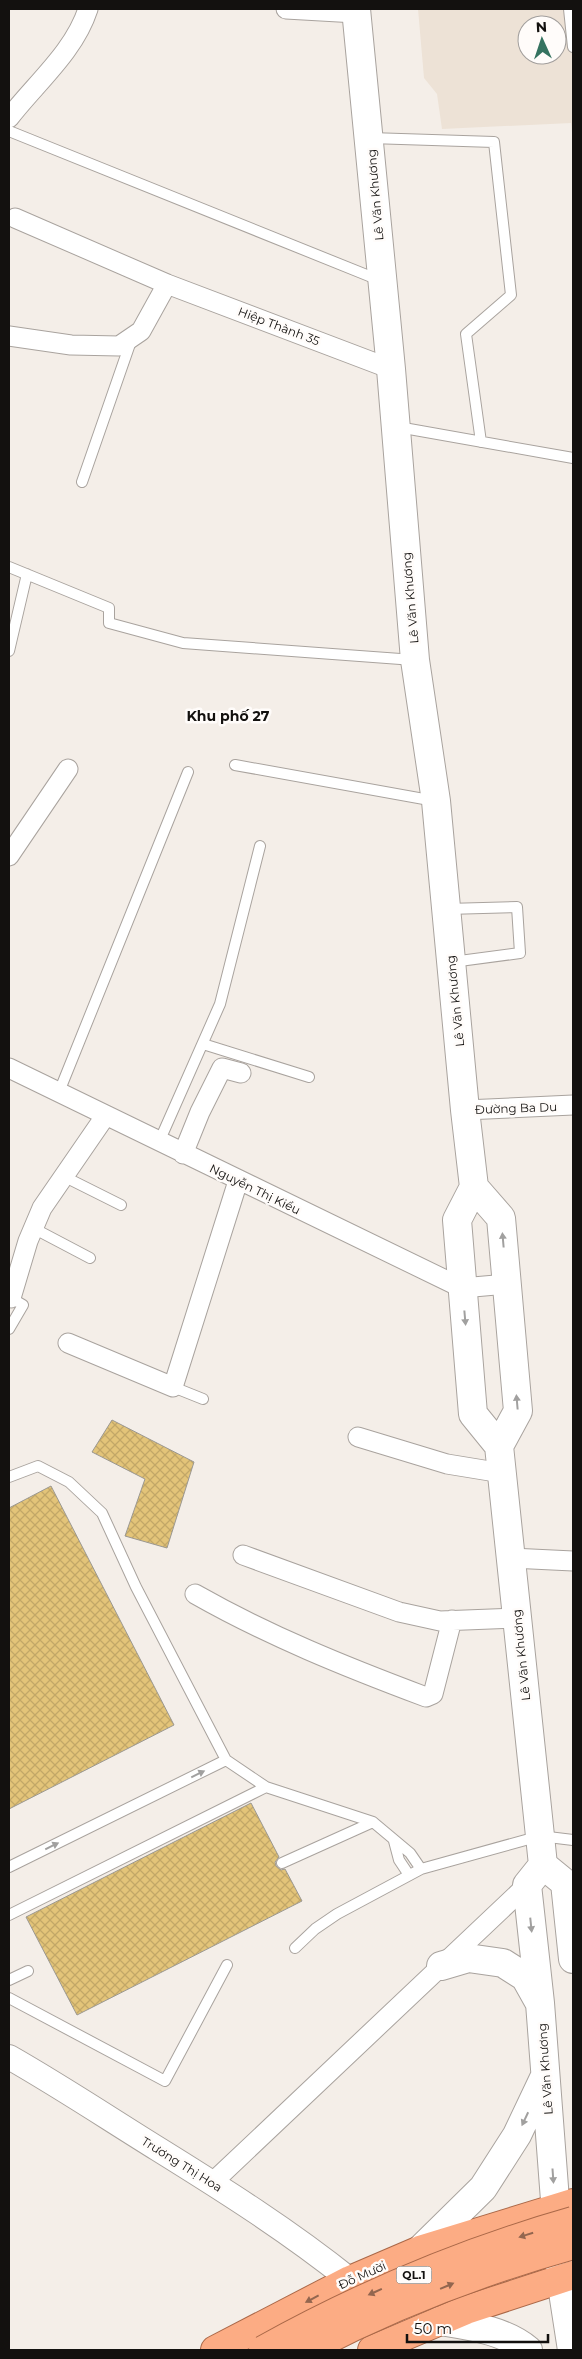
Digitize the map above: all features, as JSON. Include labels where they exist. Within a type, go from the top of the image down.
[{"type":"highway","name":"Đỗ Mười","points":[[215,2350],[350,2280],[420,2250],[495,2225],[567,2210]]},
{"type":"highway","name":"QL.1","points":[[263,2350],[364,2298],[437,2265],[523,2236],[567,2210]]},
{"type":"highway","points":[[495,2225],[514,2294]]},
{"type":"highway","name":"QL.1","points":[[307,2350],[389,2310],[455,2282],[573,2245]]},
{"type":"highway","points":[[372,2350],[440,2321],[567,2277]]},
{"type":"main road","name":"Lê Văn Khương","points":[[356,11],[397,427],[415,660],[436,801],[474,1187]]},
{"type":"main road","points":[[474,1187],[501,1218],[507,1284],[518,1411],[499,1446],[473,1414],[457,1220],[474,1187]]},
{"type":"main road","name":"Lê Văn Khương","points":[[499,1446],[540,1836],[535,1875],[540,2003],[546,2075],[567,2210],[567,2277],[572,2350]]},
{"type":"main road","points":[[535,1875],[565,1883],[573,1959]]},
{"type":"main road","points":[[441,1966],[468,1958],[503,1963],[525,1978],[540,2003]]},
{"type":"main road","points":[[420,2250],[483,2188],[517,2135],[546,2075]]},
{"type":"main road","points":[[440,2321],[477,2328],[517,2341],[528,2350]]},
{"type":"street","points":[[9,118],[59,60],[83,24],[88,9]]},
{"type":"street","points":[[286,9],[356,11]]},
{"type":"street","name":"Hiệp Thành 35","points":[[15,218],[167,284],[391,369]]},
{"type":"street","points":[[9,336],[71,344],[119,346],[141,331],[167,284]]},
{"type":"street","points":[[9,856],[68,769]]},
{"type":"street","name":"Nguyễn Thị Kiểu","points":[[9,1068],[238,1181],[462,1288]]},
{"type":"street","points":[[184,1154],[200,1112],[222,1068],[241,1073]]},
{"type":"street","name":"Đường Ba Du","points":[[465,1110],[571,1106]]},
{"type":"street","points":[[11,1298],[33,1228],[42,1208],[106,1116]]},
{"type":"street","points":[[68,1343],[174,1387],[238,1181]]},
{"type":"street","points":[[462,1288],[507,1284]]},
{"type":"street","points":[[358,1437],[447,1464],[502,1473]]},
{"type":"street","points":[[243,1555],[399,1612],[440,1621],[517,1618]]},
{"type":"street","points":[[511,1558],[573,1561]]},
{"type":"street","points":[[195,1594],[247,1623],[365,1674],[426,1697],[433,1694],[452,1620]]},
{"type":"street","points":[[213,2182],[535,1875]]},
{"type":"street","name":"Trương Thị Hoa","points":[[9,2057],[70,2092],[213,2182],[305,2244],[350,2280]]},
{"type":"lane","points":[[569,9],[573,47]]},
{"type":"lane","points":[[9,131],[383,282]]},
{"type":"lane","points":[[370,138],[494,142],[511,295],[466,334],[481,442]]},
{"type":"lane","points":[[82,482],[132,337]]},
{"type":"lane","points":[[397,427],[573,458]]},
{"type":"lane","points":[[9,567],[109,608],[109,623],[183,643],[415,660]]},
{"type":"lane","points":[[9,651],[27,574]]},
{"type":"lane","points":[[235,765],[436,801]]},
{"type":"lane","points":[[59,1092],[188,772]]},
{"type":"lane","points":[[159,1142],[220,1004],[260,846]]},
{"type":"lane","points":[[446,909],[517,907],[520,953],[451,962]]},
{"type":"lane","points":[[203,1044],[309,1077]]},
{"type":"lane","points":[[63,1176],[121,1205]]},
{"type":"lane","points":[[33,1228],[90,1258]]},
{"type":"lane","points":[[9,1329],[23,1305],[11,1298]]},
{"type":"lane","points":[[174,1387],[203,1399]]},
{"type":"lane","points":[[9,1477],[38,1466],[69,1482],[102,1512],[136,1587],[226,1760],[266,1786],[373,1822],[410,1853],[421,1869]]},
{"type":"lane","points":[[9,1868],[226,1760]]},
{"type":"lane","points":[[9,1914],[266,1786]]},
{"type":"lane","points":[[282,1863],[373,1822]]},
{"type":"lane","points":[[295,1948],[315,1930],[338,1914],[421,1869],[540,1836],[573,1840]]},
{"type":"lane","points":[[394,1841],[398,1860],[409,1875]]},
{"type":"lane","points":[[9,1998],[165,2081],[227,1965]]},
{"type":"lane","points":[[9,1980],[28,1971]]},
{"type":"shaded area","points":[[418,9],[573,9],[573,142],[571,123],[442,129],[437,94],[424,78]]},
{"type":"building","points":[[112,1420],[194,1462],[167,1548],[125,1536],[145,1479],[92,1452]]},
{"type":"building","points":[[51,1486],[174,1725],[9,1809],[9,1508]]},
{"type":"building","points":[[251,1803],[279,1857],[275,1862],[276,1866],[281,1870],[285,1869],[302,1901],[77,2015],[26,1917]]},
{"type":"district","name":"Khu phố 27","points":[[228,716]]}]
